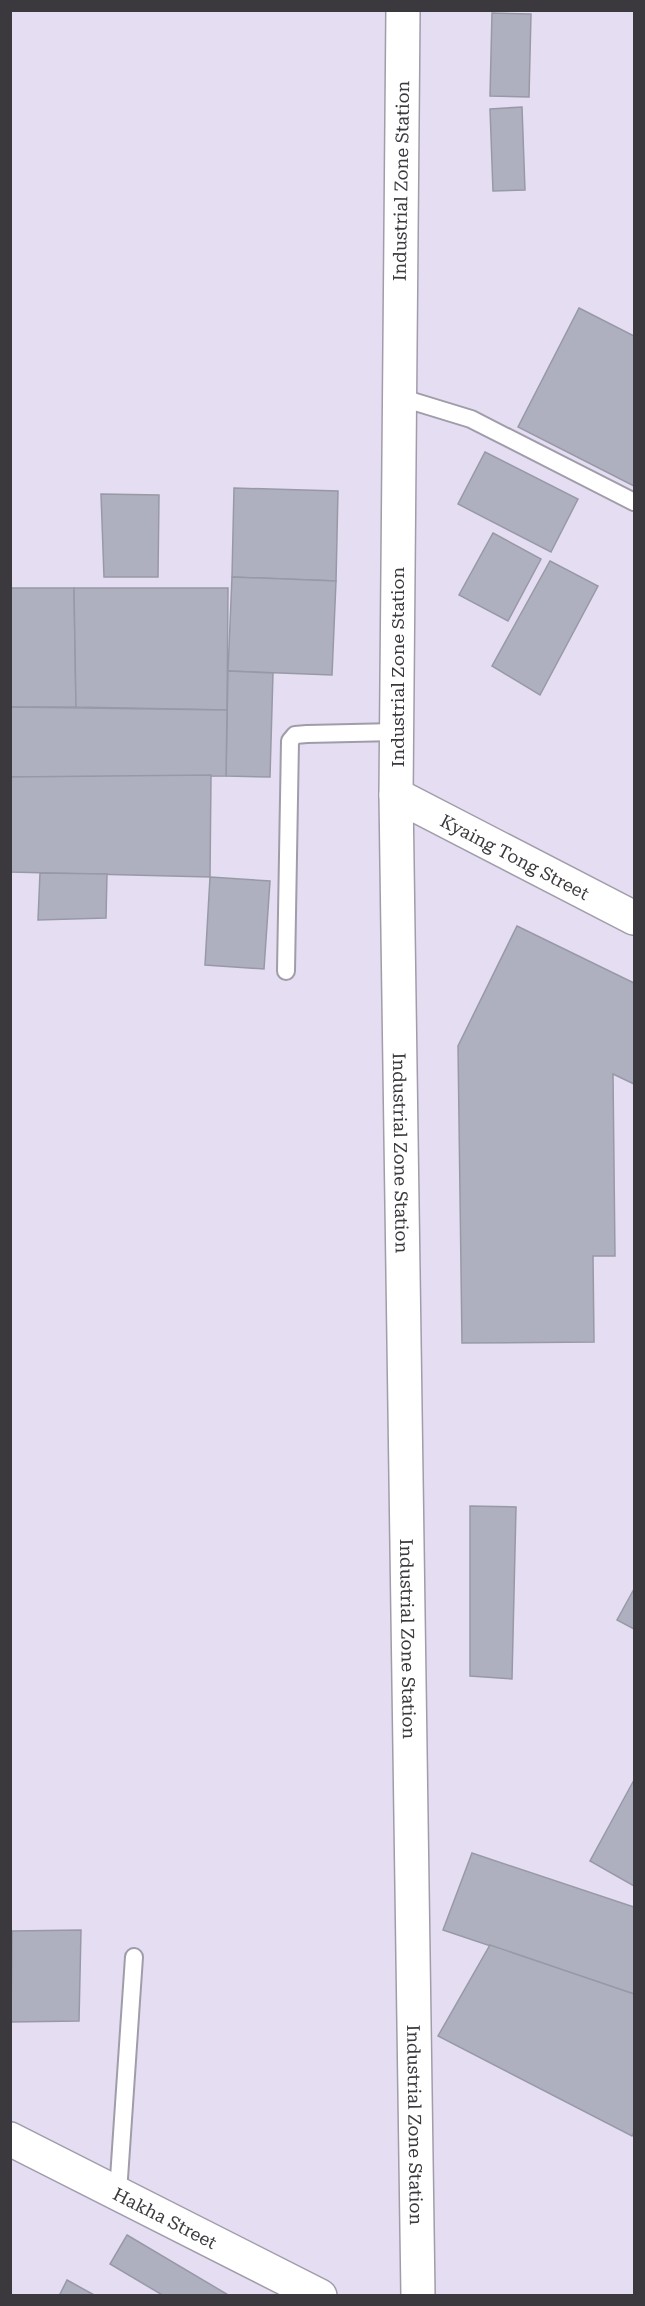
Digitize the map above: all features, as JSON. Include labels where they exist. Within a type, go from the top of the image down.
[{"type":"street","name":"Industrial Zone Station","points":[[403,10],[396,795],[418,2295]]},
{"type":"street","name":"Kyaing Tong Street","points":[[396,795],[634,918]]},
{"type":"street","name":"Hakha Street","points":[[10,2139],[320,2295]]},
{"type":"lane","points":[[399,397],[471,419],[634,502]]},
{"type":"lane","points":[[286,972],[290,741],[295,735],[396,732]]},
{"type":"lane","points":[[118,2193],[134,1957]]},
{"type":"shaded area","points":[[11,11],[634,11],[634,2295],[11,2295]]},
{"type":"building","points":[[492,13],[531,14],[529,97],[490,96]]},
{"type":"building","points":[[522,107],[525,190],[493,191],[490,109]]},
{"type":"building","points":[[579,308],[634,336],[634,486],[518,427]]},
{"type":"building","points":[[485,452],[578,499],[551,552],[458,504]]},
{"type":"building","points":[[234,488],[338,491],[336,581],[232,577]]},
{"type":"building","points":[[101,494],[159,495],[158,577],[104,577]]},
{"type":"building","points":[[493,533],[541,559],[508,621],[459,595]]},
{"type":"building","points":[[550,561],[598,586],[540,695],[492,666]]},
{"type":"building","points":[[232,577],[336,581],[332,675],[228,671]]},
{"type":"building","points":[[10,588],[74,588],[76,707],[10,707]]},
{"type":"building","points":[[74,588],[228,588],[227,710],[76,707]]},
{"type":"building","points":[[228,671],[273,673],[270,777],[226,776]]},
{"type":"building","points":[[10,707],[227,710],[226,776],[10,777]]},
{"type":"building","points":[[211,775],[210,877],[10,872],[10,777]]},
{"type":"building","points":[[40,873],[107,874],[106,918],[38,920]]},
{"type":"building","points":[[210,877],[270,881],[264,969],[205,965]]},
{"type":"building","points":[[517,926],[634,983],[634,1084],[613,1074],[615,1256],[593,1256],[594,1342],[462,1343],[458,1046]]},
{"type":"building","points":[[470,1506],[516,1507],[512,1679],[470,1676]]},
{"type":"building","points":[[634,1589],[634,1629],[617,1620]]},
{"type":"building","points":[[634,1780],[634,1886],[590,1861]]},
{"type":"building","points":[[472,1853],[634,1907],[634,1994],[443,1930]]},
{"type":"building","points":[[81,1930],[79,2021],[11,2022],[12,1931]]},
{"type":"building","points":[[490,1945],[634,1994],[634,2132],[632,2136],[438,2036]]},
{"type":"building","points":[[127,2235],[230,2296],[164,2296],[110,2264]]},
{"type":"building","points":[[67,2280],[96,2296],[59,2296]]}]
